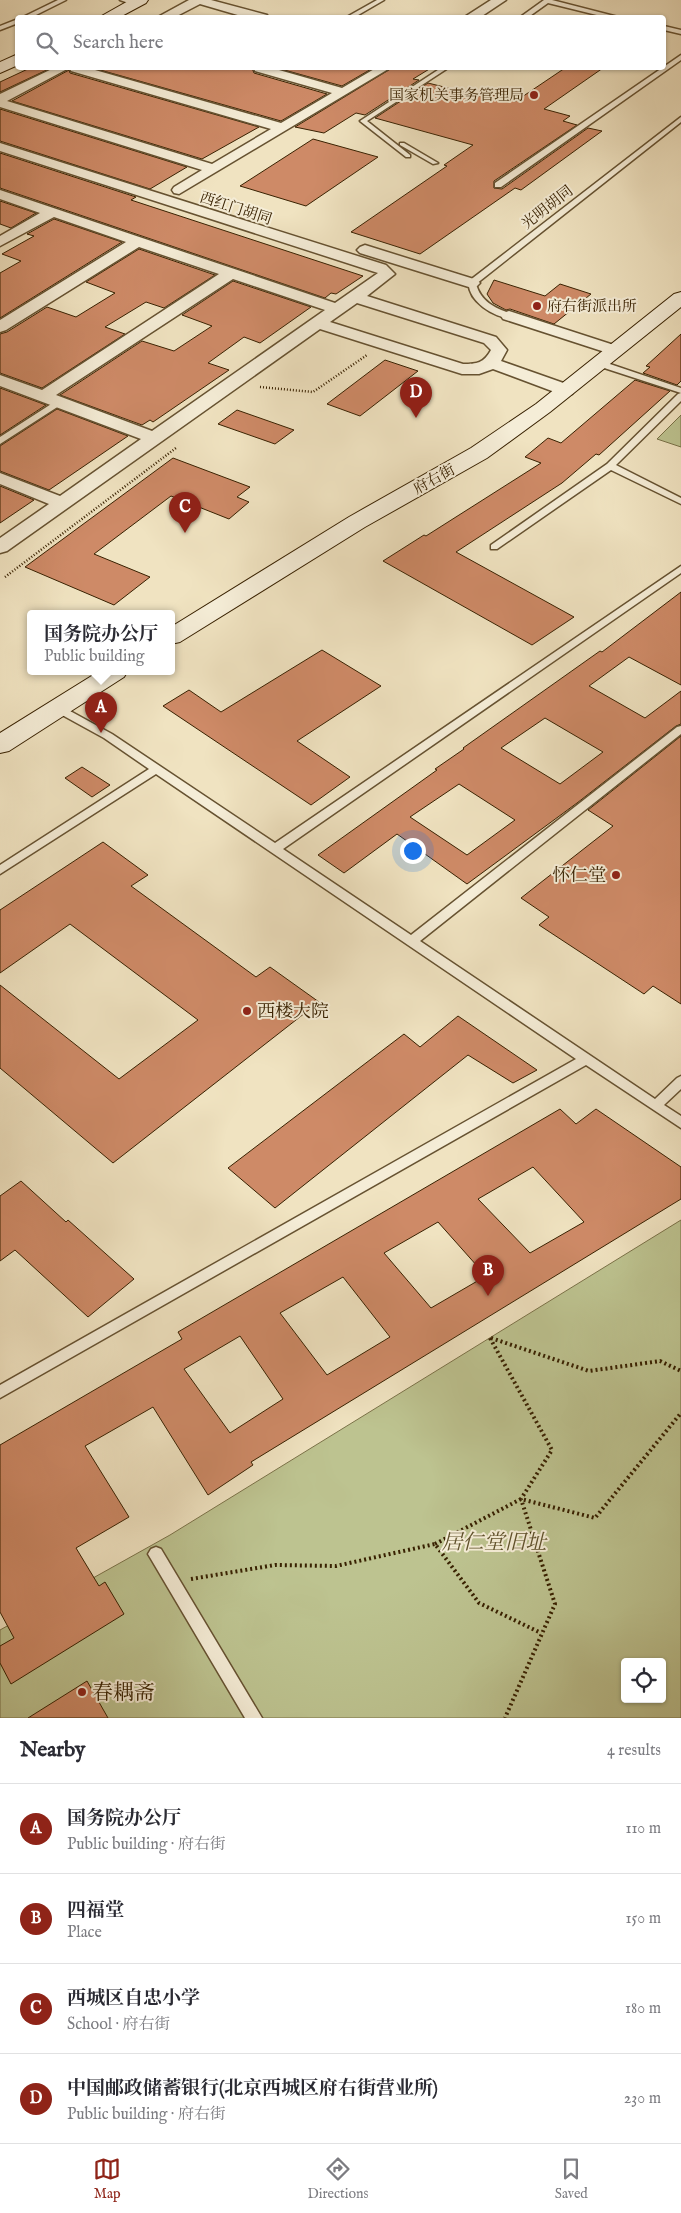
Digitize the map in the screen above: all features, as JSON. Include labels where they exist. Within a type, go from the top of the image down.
[{"type":"main road","points":[[110,15],[133,1]]},
{"type":"main road","points":[[0,68],[15,61]]},
{"type":"main road","name":"府右街","points":[[175,635],[357,522],[479,454],[543,408],[681,298]]},
{"type":"main road","points":[[0,744],[110,675]]},
{"type":"street","points":[[168,15],[199,0],[252,15]]},
{"type":"street","points":[[474,15],[500,0]]},
{"type":"street","points":[[0,99],[59,70]]},
{"type":"street","points":[[83,70],[282,128]]},
{"type":"street","points":[[267,70],[343,92]]},
{"type":"street","points":[[179,190],[381,70]]},
{"type":"street","points":[[0,103],[213,169]]},
{"type":"street","name":"西红门胡同","points":[[0,135],[472,282]]},
{"type":"street","points":[[0,147],[381,268],[387,274],[0,547]]},
{"type":"street","points":[[0,194],[337,309]]},
{"type":"street","points":[[0,242],[52,212]]},
{"type":"street","points":[[0,327],[138,241]]},
{"type":"street","points":[[51,399],[231,273]]},
{"type":"street","points":[[317,323],[462,369],[479,369],[492,363],[499,350],[490,340],[355,298]]},
{"type":"street","points":[[509,316],[606,356]]},
{"type":"street","points":[[492,363],[566,390]]},
{"type":"street","points":[[0,380],[154,438]]},
{"type":"street","points":[[0,478],[62,503]]},
{"type":"lane","points":[[30,15],[63,0]]},
{"type":"lane","points":[[354,15],[381,0]]},
{"type":"lane","points":[[527,15],[548,1],[606,15]]},
{"type":"lane","points":[[0,28],[15,21]]},
{"type":"lane","points":[[666,28],[681,32]]},
{"type":"lane","points":[[666,67],[681,57]]},
{"type":"lane","points":[[363,121],[442,70]]},
{"type":"lane","points":[[498,185],[662,70]]},
{"type":"lane","name":"光明胡同","points":[[472,282],[681,119]]},
{"type":"lane","points":[[363,121],[408,156]]},
{"type":"lane","points":[[363,121],[435,163]]},
{"type":"lane","points":[[472,282],[477,298],[486,306],[509,316]]},
{"type":"lane","points":[[606,356],[681,391]]},
{"type":"lane","points":[[494,547],[610,466],[681,396]]},
{"type":"lane","points":[[0,441],[51,399]]},
{"type":"lane","points":[[610,466],[681,501]]},
{"type":"lane","points":[[275,849],[681,569]]},
{"type":"lane","points":[[56,708],[108,736],[681,1122]]},
{"type":"lane","points":[[411,941],[681,729]]},
{"type":"lane","points":[[0,870],[156,769]]},
{"type":"lane","points":[[0,1392],[586,1059]]},
{"type":"lane","points":[[656,1105],[681,1080]]},
{"type":"lane","points":[[156,1554],[254,1718]]},
{"type":"path","points":[[230,384],[313,392],[382,344]]},
{"type":"path","points":[[5,577],[180,445]]},
{"type":"path","points":[[173,1582],[275,1564],[336,1566],[435,1544],[521,1499],[552,1450],[490,1338],[589,1371],[660,1361],[681,1371]]},
{"type":"path","points":[[521,1499],[596,1518],[681,1413]]},
{"type":"path","points":[[505,1718],[554,1604],[521,1499]]},
{"type":"path","points":[[435,1544],[479,1603],[542,1634]]},
{"type":"green space","points":[[681,415],[681,447],[657,439]]},
{"type":"green space","name":"居仁堂旧址","points":[[681,1220],[681,1718],[0,1718],[0,1630],[170,1535]]},
{"type":"building","points":[[26,70],[47,70],[0,92],[0,82]]},
{"type":"building","points":[[69,70],[70,73],[259,127],[202,159],[12,101]]},
{"type":"building","points":[[100,70],[253,70],[254,73],[327,94],[281,121]]},
{"type":"building","points":[[284,70],[370,70],[342,86]]},
{"type":"building","points":[[389,70],[428,70],[413,79],[419,80],[365,115],[356,113],[324,133],[295,127]]},
{"type":"building","points":[[562,70],[600,70],[544,109],[570,116],[563,121],[577,125],[494,181],[494,188],[502,189],[588,128],[602,131],[521,190],[515,188],[420,254],[351,232],[447,166],[444,165],[473,145],[375,118],[428,83],[480,96],[485,93],[516,101]]},
{"type":"building","points":[[0,109],[187,167],[150,189],[0,141]]},
{"type":"building","points":[[313,139],[378,157],[306,206],[240,186]]},
{"type":"building","points":[[0,153],[136,197],[131,200],[363,276],[336,294],[331,293],[325,298],[0,188]]},
{"type":"building","points":[[0,201],[36,213],[11,228],[0,224]]},
{"type":"building","points":[[54,219],[122,242],[0,318],[0,273],[21,261],[2,254],[34,236],[27,234]]},
{"type":"building","points":[[139,249],[215,275],[164,308],[146,302],[105,327],[125,334],[42,388],[0,373],[0,334],[7,332],[47,307],[76,317],[115,293],[86,282]]},
{"type":"building","name":"府右街派出所","points":[[494,280],[545,296],[560,284],[591,294],[554,324],[510,309],[506,310],[493,303],[487,294]]},
{"type":"building","points":[[233,281],[311,307],[260,343],[244,337],[208,363],[229,370],[153,422],[150,420],[142,425],[60,395],[142,341],[174,351],[212,326],[182,315]]},
{"type":"building","points":[[681,334],[681,381],[677,385],[643,373],[650,367],[646,366]]},
{"type":"building","points":[[385,360],[418,371],[360,416],[327,404]]},
{"type":"building","points":[[635,380],[670,391],[599,455],[596,454],[562,483],[456,552],[574,617],[532,645],[383,561],[541,463],[525,457],[548,438],[561,443]]},
{"type":"building","points":[[0,388],[46,405],[0,435]]},
{"type":"building","points":[[57,409],[128,436],[49,490],[0,471],[0,446]]},
{"type":"building","points":[[237,410],[294,430],[275,444],[218,424]]},
{"type":"building","points":[[173,458],[250,487],[237,497],[249,502],[229,519],[171,496],[94,554],[150,577],[114,605],[25,567]]},
{"type":"building","points":[[0,486],[34,500],[0,523]]},
{"type":"building","points":[[681,592],[681,685],[629,657],[589,686],[645,718],[681,691],[681,724],[467,884],[397,834],[344,873],[318,855],[437,770],[435,769],[463,748],[600,651],[602,652]],"holes":[[[545,718],[603,752],[560,784],[501,748]],[[459,784],[515,820],[467,855],[410,817]]]},
{"type":"building","points":[[322,650],[381,686],[297,741],[350,777],[311,805],[163,706],[189,690],[221,712]]},
{"type":"building","name":"怀仁堂","points":[[681,736],[681,1004],[653,986],[644,994],[539,925],[549,917],[521,898],[613,826],[588,810]]},
{"type":"building","points":[[82,767],[110,785],[92,797],[65,778]]},
{"type":"building","name":"西楼大院","points":[[103,842],[148,875],[131,886],[256,977],[270,967],[319,1002],[113,1163],[0,1068],[0,985],[119,1079],[198,1020],[70,924],[0,973],[0,910]]},
{"type":"building","points":[[458,1016],[537,1070],[513,1083],[468,1055],[275,1208],[228,1168],[404,1034],[420,1047]]},
{"type":"building","points":[[560,1109],[576,1124],[596,1109],[681,1167],[681,1199],[251,1462],[253,1465],[208,1495],[153,1407],[85,1446],[129,1517],[76,1548],[99,1586],[105,1582],[124,1614],[11,1684],[0,1663],[0,1646],[14,1638],[0,1612],[0,1445],[182,1339],[178,1332]],"holes":[[[533,1167],[584,1222],[530,1253],[478,1199]],[[438,1222],[486,1276],[431,1308],[384,1253]],[[343,1277],[390,1337],[327,1375],[280,1313]],[[240,1336],[283,1399],[230,1433],[184,1369]]]},
{"type":"building","points":[[21,1181],[134,1279],[88,1317],[15,1250],[0,1261],[0,1196]]},
{"type":"building","name":"春耦斋","points":[[87,1681],[108,1718],[28,1718]]},
{"type":"place","name":"国家机关事务管理局","points":[[534,95]]},
{"type":"place","name":"府右街派出所","points":[[537,306]]},
{"type":"place","name":"中国邮政储蓄银行(北京西城区府右街营业所)","points":[[416,418]]},
{"type":"place","name":"西城区自忠小学","points":[[185,533]]},
{"type":"place","name":"国务院办公厅","points":[[101,733]]},
{"type":"place","name":"怀仁堂","points":[[616,875]]},
{"type":"place","name":"西楼大院","points":[[247,1011]]},
{"type":"place","name":"四福堂","points":[[488,1296]]},
{"type":"place","name":"春耦斋","points":[[82,1692]]}]
